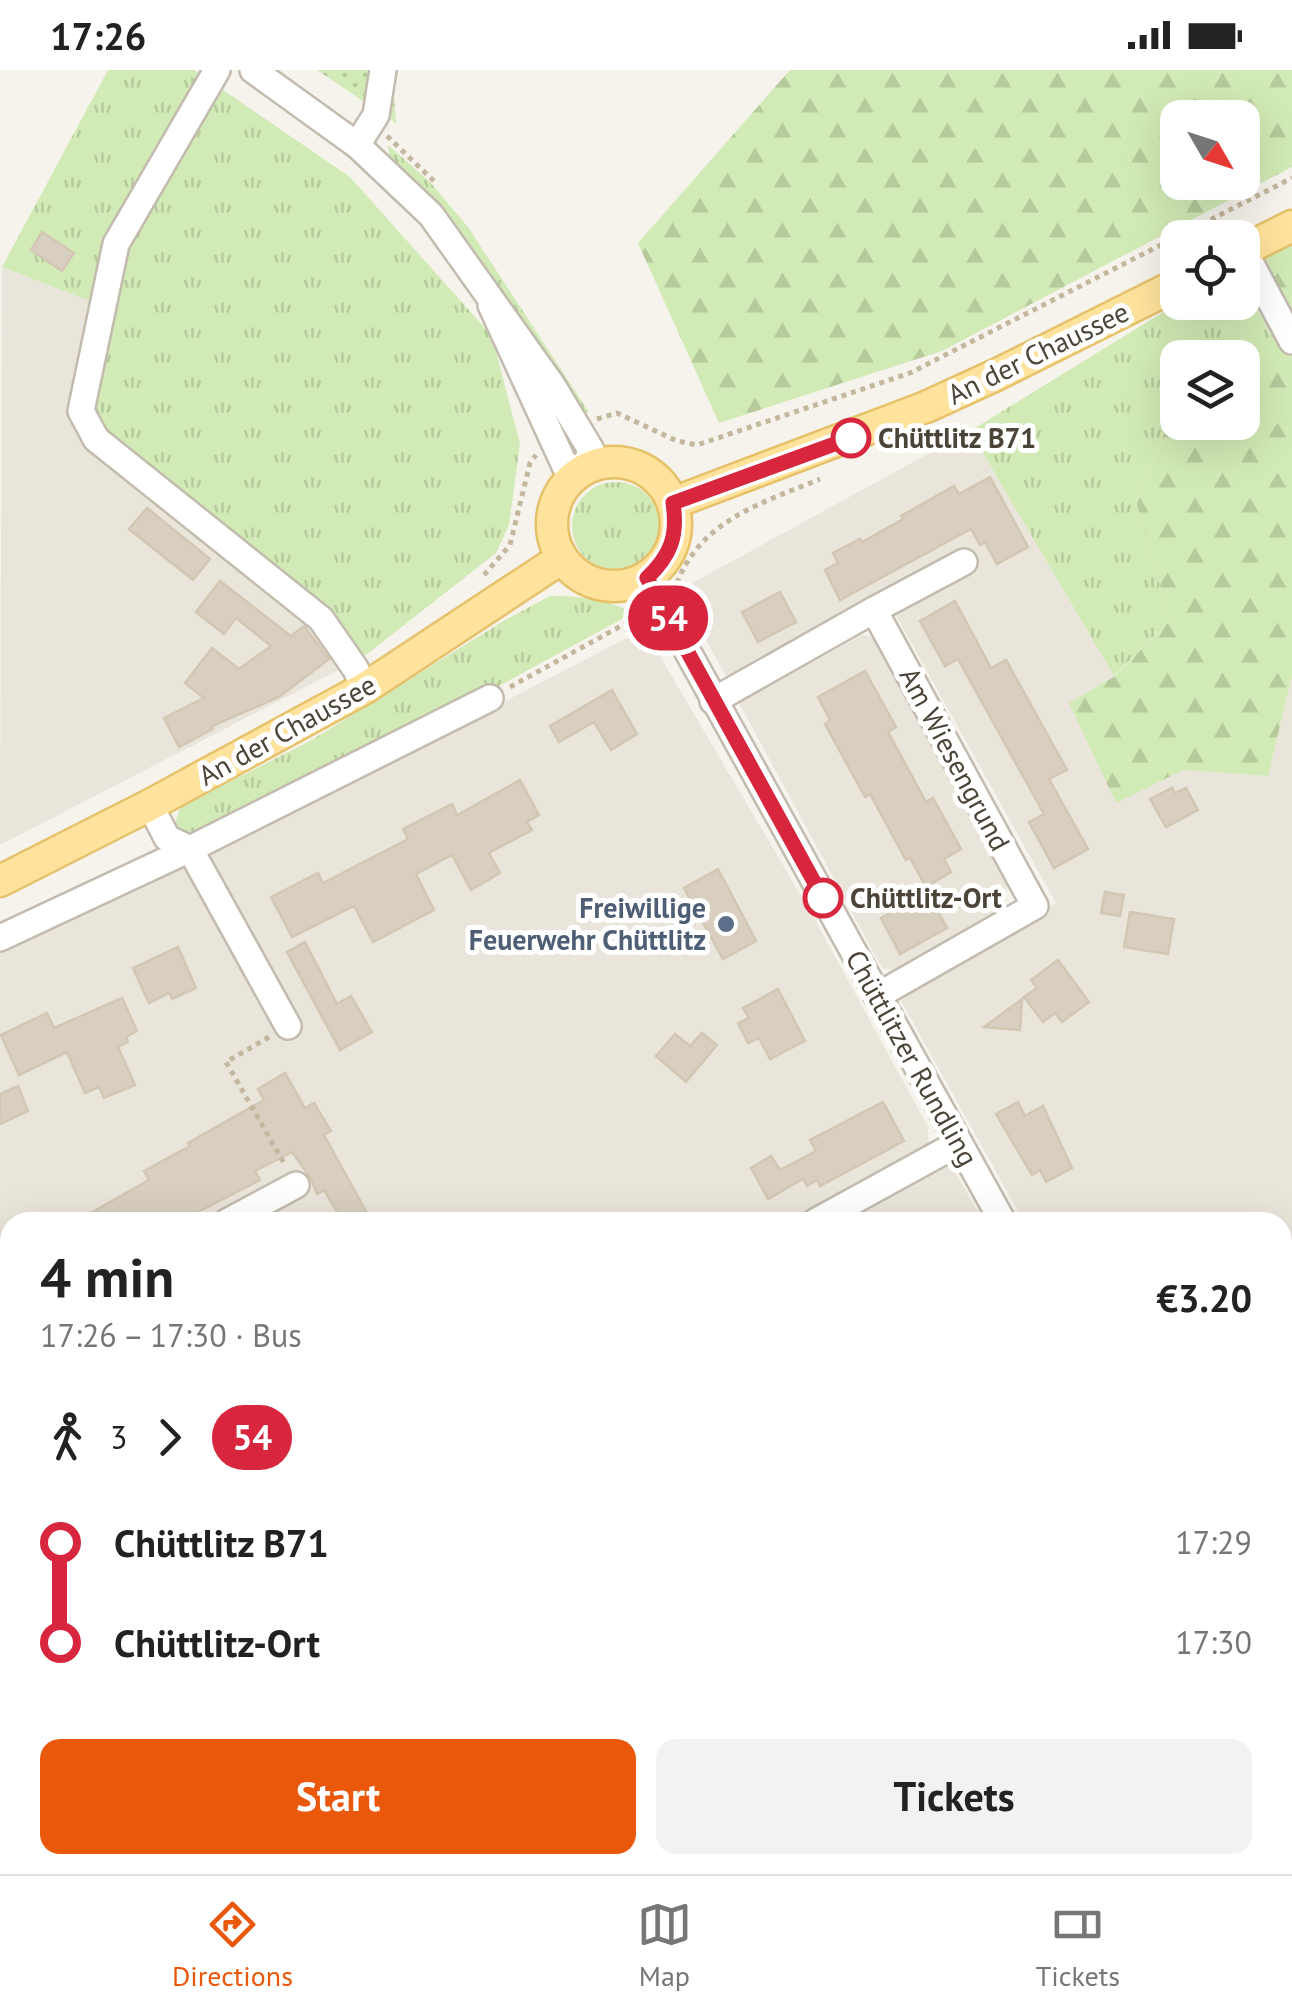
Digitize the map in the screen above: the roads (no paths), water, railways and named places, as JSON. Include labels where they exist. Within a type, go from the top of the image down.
[{"type":"main road","points":[[1260,242],[1292,226]]},
{"type":"main road","name":"An der Chaussee","points":[[673,503],[926,407],[1160,293]]},
{"type":"main road","points":[[610,462],[637,466],[660,482],[673,503],[673,545],[647,578],[602,586],[574,572],[562,558],[552,527],[554,510],[560,494],[585,469],[610,462]]},
{"type":"main road","name":"An der Chaussee","points":[[0,882],[365,688],[562,558]]},
{"type":"street","points":[[217,70],[116,244],[81,411],[96,439],[321,618],[365,688]]},
{"type":"street","points":[[253,70],[357,145],[430,216],[552,385],[579,429],[591,450],[585,469],[565,466],[491,304]]},
{"type":"street","points":[[357,145],[376,116],[382,70]]},
{"type":"street","points":[[1260,282],[1292,341]]},
{"type":"street","points":[[713,701],[964,562]]},
{"type":"street","name":"Chüttlitzer Rundling","points":[[647,578],[669,603],[713,701],[998,1212]]},
{"type":"street","name":"Am Wiesengrund","points":[[874,610],[1035,906],[876,996]]},
{"type":"street","points":[[0,938],[190,849],[490,698]]},
{"type":"street","points":[[150,805],[167,838],[190,849],[288,1026]]},
{"type":"street","points":[[833,1212],[960,1143]]},
{"type":"street","points":[[246,1212],[296,1185]]},
{"type":"place","name":"Chüttlitz B71","points":[[851,438]]},
{"type":"place","name":"Chüttlitz-Ort","points":[[823,898]]},
{"type":"place","name":"Freiwillige Feuerwehr Chüttlitz","points":[[726,924]]}]
